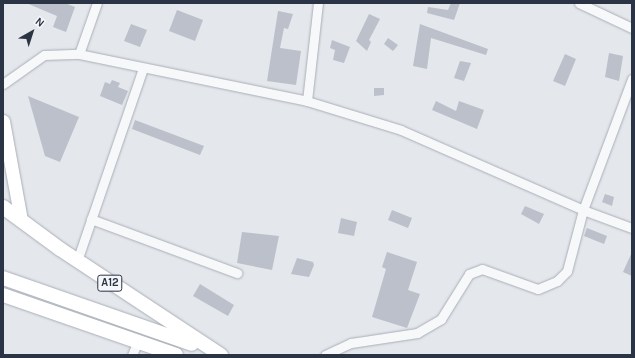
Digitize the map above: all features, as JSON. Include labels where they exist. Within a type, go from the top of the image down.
[{"type":"main road","name":"A12","points":[[3,207],[77,261],[220,355]]},
{"type":"main road","points":[[3,278],[144,326],[220,355]]},
{"type":"main road","points":[[3,295],[176,355]]},
{"type":"main road","points":[[138,341],[149,314],[148,308]]},
{"type":"street","points":[[79,54],[97,3]]},
{"type":"street","points":[[307,101],[318,3]]},
{"type":"street","points":[[579,3],[632,28]]},
{"type":"street","points":[[3,84],[44,55],[79,54],[307,101],[401,130],[583,210],[632,228]]},
{"type":"street","points":[[77,261],[143,68]]},
{"type":"street","points":[[325,355],[351,343],[417,333],[441,319],[469,274],[482,269],[538,290],[548,286],[567,271],[583,210],[632,78]]},
{"type":"street","points":[[3,121],[21,220]]},
{"type":"street","points":[[91,219],[237,273]]},
{"type":"street","points":[[132,355],[138,341]]},
{"type":"building","points":[[26,3],[65,3],[75,7],[66,32],[53,27],[57,16]]},
{"type":"building","points":[[451,3],[460,3],[454,20],[427,13],[428,7],[448,10]]},
{"type":"building","points":[[177,10],[203,20],[195,41],[169,31]]},
{"type":"building","points":[[278,11],[293,14],[288,29],[284,28],[280,48],[301,51],[296,85],[267,81]]},
{"type":"building","points":[[369,14],[380,19],[369,40],[371,42],[367,51],[356,41]]},
{"type":"building","points":[[131,24],[147,30],[140,47],[124,41]]},
{"type":"building","points":[[420,24],[488,49],[486,55],[431,38],[427,69],[413,66]]},
{"type":"building","points":[[388,38],[398,45],[393,51],[384,44]]},
{"type":"building","points":[[332,40],[350,47],[344,63],[333,60],[335,50],[330,48]]},
{"type":"building","points":[[609,53],[623,56],[619,81],[605,77]]},
{"type":"building","points":[[565,54],[576,59],[565,86],[553,81]]},
{"type":"building","points":[[460,61],[471,63],[464,81],[454,78]]},
{"type":"building","points":[[112,80],[120,83],[118,87],[128,91],[122,105],[100,96],[105,82],[110,84]]},
{"type":"building","points":[[374,88],[384,88],[384,95],[374,96]]},
{"type":"building","points":[[28,96],[79,117],[60,162],[45,156]]},
{"type":"building","points":[[436,101],[456,111],[459,101],[484,110],[477,129],[432,110]]},
{"type":"building","points":[[135,120],[204,146],[200,155],[132,129]]},
{"type":"building","points":[[605,194],[614,197],[612,206],[602,202]]},
{"type":"building","points":[[525,206],[544,214],[539,224],[521,214]]},
{"type":"building","points":[[392,210],[412,218],[408,228],[388,220]]},
{"type":"building","points":[[341,218],[357,222],[354,236],[338,233]]},
{"type":"building","points":[[587,228],[607,236],[604,244],[584,236]]},
{"type":"building","points":[[242,232],[279,236],[272,270],[237,263]]},
{"type":"building","points":[[387,252],[417,262],[408,290],[420,294],[407,328],[372,317],[386,269],[382,267]]},
{"type":"building","points":[[632,252],[632,276],[623,272]]},
{"type":"building","points":[[297,258],[313,262],[314,265],[309,277],[291,274]]},
{"type":"building","points":[[200,284],[234,305],[228,316],[193,296]]}]
